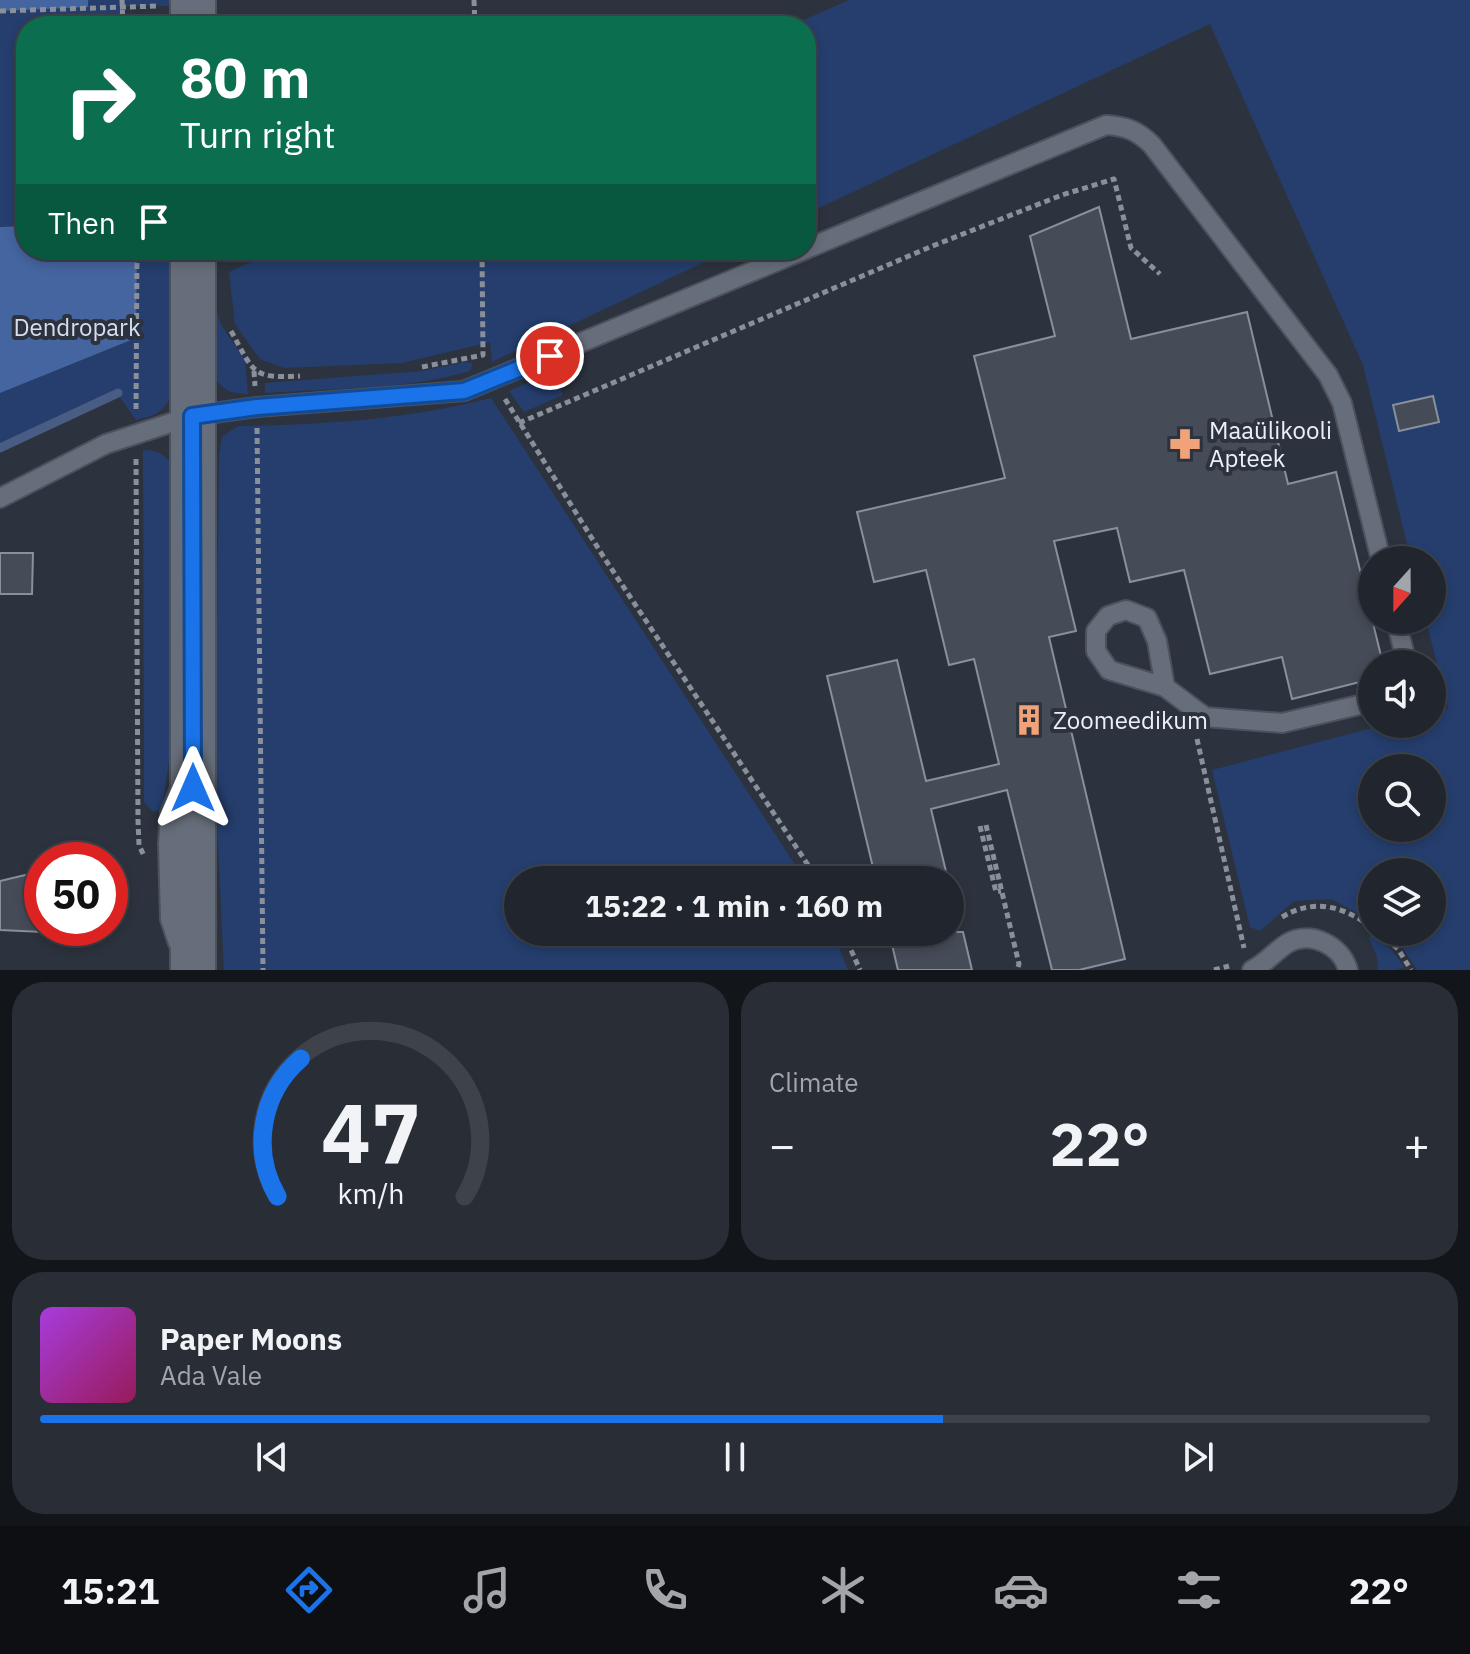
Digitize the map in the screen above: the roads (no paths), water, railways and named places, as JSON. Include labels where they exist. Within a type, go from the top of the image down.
[{"type":"main road","points":[[193,260],[193,970]]},
{"type":"lane","points":[[816,245],[1106,125],[1123,126],[1141,134],[1328,375],[1342,403],[1378,546]]},
{"type":"lane","points":[[0,498],[106,444],[192,416],[257,407],[464,391],[781,260]]},
{"type":"lane","points":[[1165,687],[1157,641],[1147,618],[1126,610],[1108,616],[1096,631],[1096,651],[1109,670],[1165,687],[1205,717],[1282,723],[1358,705]]},
{"type":"lane","points":[[186,970],[170,919],[168,844],[170,813],[192,760]]},
{"type":"lane","points":[[1253,970],[1288,943],[1313,939],[1333,946],[1343,956],[1348,970]]},
{"type":"waterway","points":[[0,448],[118,393]]},
{"type":"place","name":"Maaülikooli Apteek","points":[[1185,444]]},
{"type":"place","name":"Zoomeedikum","points":[[1029,720]]},
{"type":"park label","name":"Dendropark","points":[[77,327]]}]
